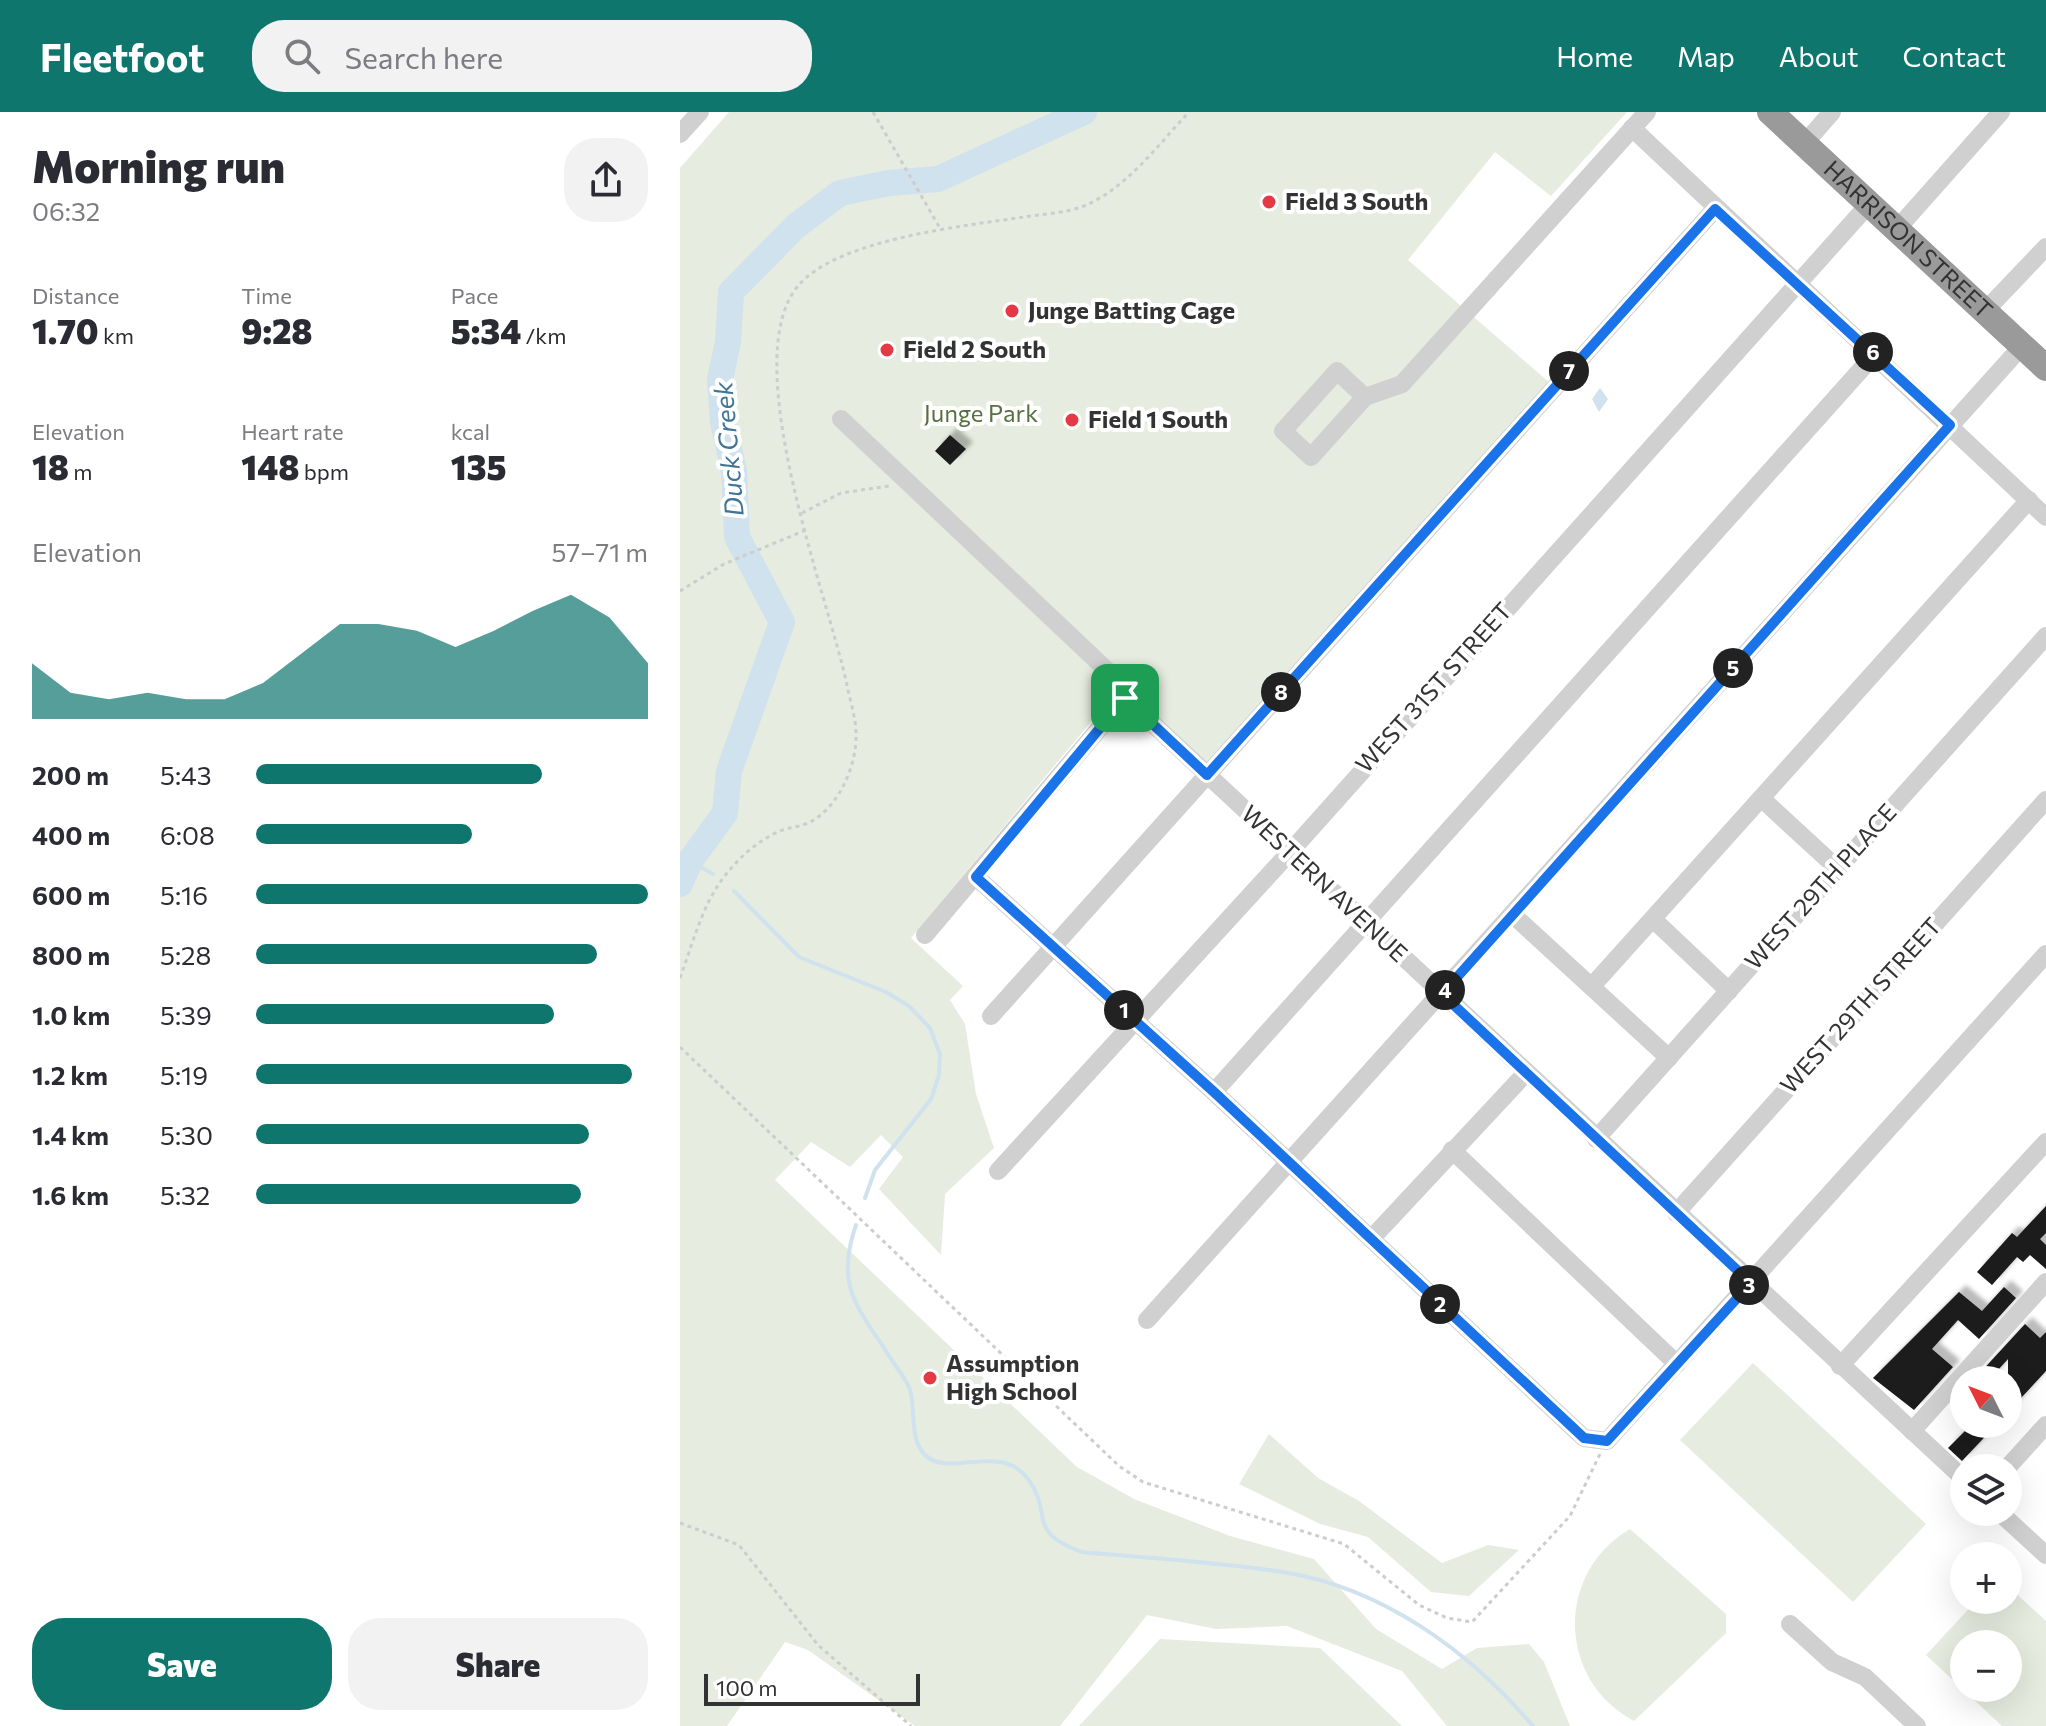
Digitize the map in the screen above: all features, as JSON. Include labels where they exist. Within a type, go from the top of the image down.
[{"type":"highway","name":"HARRISON STREET","points":[[1770,112],[2046,368]]},
{"type":"street","points":[[680,134],[700,112]]},
{"type":"street","points":[[1365,397],[1337,371],[1283,431],[1311,457],[1365,397],[1402,384],[1647,112]]},
{"type":"street","points":[[1804,144],[1832,112]]},
{"type":"street","points":[[1897,229],[2001,112]]},
{"type":"street","points":[[1632,128],[2046,517]]},
{"type":"street","name":"WEST 31ST STREET","points":[[998,1171],[1290,852],[1869,204]]},
{"type":"street","points":[[991,1016],[1715,209]]},
{"type":"street","points":[[1985,311],[2046,247]]},
{"type":"street","points":[[1147,1320],[2022,346]]},
{"type":"street","points":[[1214,1092],[1875,354]]},
{"type":"street","name":"WESTERN AVENUE","points":[[841,419],[1114,677],[1125,698],[1950,1466]]},
{"type":"street","points":[[1592,986],[1655,921],[2029,500]]},
{"type":"street","name":"WEST 29TH PLACE","points":[[1596,1139],[2046,636]]},
{"type":"street","points":[[925,935],[1125,698]]},
{"type":"street","points":[[1762,799],[1837,868]]},
{"type":"street","name":"WEST 29TH STREET","points":[[1676,1213],[2046,800]]},
{"type":"street","points":[[976,877],[1214,1092],[1584,1438],[1607,1441],[2046,954]]},
{"type":"street","points":[[1512,914],[1669,1058]]},
{"type":"street","points":[[1655,921],[1729,991]]},
{"type":"street","points":[[1371,1239],[1526,1073]]},
{"type":"street","points":[[1840,1366],[2046,1142]]},
{"type":"street","points":[[1452,1150],[1677,1364]]},
{"type":"street","points":[[1912,1431],[2046,1282]]},
{"type":"street","points":[[2020,1454],[2046,1425]]},
{"type":"street","points":[[2014,1526],[2046,1555]]},
{"type":"street","points":[[1790,1624],[1832,1662],[1865,1677],[1914,1723]]},
{"type":"path","points":[[873,112],[941,230]]},
{"type":"path","points":[[680,978],[707,906],[725,875],[748,850],[780,831],[810,822],[831,803],[853,766],[857,732],[835,629],[788,463],[778,391],[776,351],[782,315],[798,286],[823,267],[857,250],[941,230],[1084,206],[1122,182],[1189,112]]},
{"type":"path","points":[[802,513],[841,493],[867,487],[911,485]]},
{"type":"path","points":[[680,591],[724,564],[806,530]]},
{"type":"path","points":[[680,1047],[1119,1466],[1143,1482],[1344,1544],[1419,1605],[1447,1618],[1472,1622],[1570,1516],[1607,1441]]},
{"type":"path","points":[[680,1523],[739,1545],[818,1645],[911,1726]]},
{"type":"green space","name":"Junge Park","points":[[729,112],[1627,112],[1551,196],[1495,152],[1408,260],[1550,383],[1207,775],[1125,681],[911,938],[963,986],[950,1000],[965,1024],[976,1094],[994,1148],[945,1194],[941,1255],[879,1189],[903,1157],[881,1135],[850,1167],[811,1142],[775,1180],[1077,1467],[1134,1499],[1230,1536],[1314,1559],[1376,1629],[1442,1669],[1477,1648],[1529,1644],[1544,1662],[1570,1726],[1447,1726],[1402,1671],[1287,1626],[1216,1629],[1147,1615],[1060,1726],[915,1726],[808,1650],[785,1642],[727,1726],[680,1726],[680,168]]},
{"type":"green space","points":[[1753,1363],[1926,1524],[1853,1602],[1680,1440]]},
{"type":"green space","points":[[1269,1434],[1318,1478],[1359,1501],[1442,1563],[1488,1545],[1519,1550],[1469,1596],[1431,1592],[1368,1537],[1320,1524],[1239,1484]]},
{"type":"green space","points":[[1630,1529],[1726,1614],[1726,1633],[1634,1721],[1609,1703],[1590,1680],[1579,1654],[1575,1626],[1578,1598],[1588,1572],[1605,1548]]},
{"type":"green space","points":[[2022,1599],[2046,1621],[2046,1726],[2002,1726],[1976,1702],[2022,1702],[2022,1630],[1950,1630],[1950,1677],[1926,1655],[1964,1614],[2022,1614]]},
{"type":"green space","points":[[1160,1639],[1320,1648],[1402,1726],[1079,1726]]},
{"type":"water","points":[[1600,388],[1608,399],[1599,412],[1592,399]]},
{"type":"building","points":[[950,435],[966,449],[950,465],[935,451]]},
{"type":"building","points":[[2046,1206],[2046,1233],[2040,1239],[2046,1245],[2046,1269],[2030,1255],[2023,1262],[2017,1257],[1992,1285],[1977,1272],[2012,1233],[2017,1237]]},
{"type":"building","points":[[2004,1287],[2016,1298],[1979,1339],[1958,1320],[1932,1349],[1952,1366],[1950,1370],[1914,1410],[1873,1378],[1959,1292],[1982,1311]]},
{"type":"building","points":[[2025,1324],[2040,1338],[2046,1332],[2046,1371],[2022,1397],[2022,1366],[2008,1366],[2008,1359],[2002,1366],[1986,1366]]},
{"type":"building","points":[[1958,1438],[1984,1438],[1969,1454],[1954,1454],[1948,1448]]},
{"type":"waterway","name":"Duck Creek","points":[[680,884],[690,861],[725,813],[729,771],[782,622],[737,537],[734,471],[723,422],[720,380],[728,342],[731,292],[796,226],[840,193],[889,183],[938,179],[1084,112]]},
{"type":"waterway","points":[[690,861],[713,874]]},
{"type":"waterway","points":[[734,891],[799,957],[886,992],[909,1006],[930,1028],[940,1054],[939,1075],[931,1099],[875,1170],[865,1198]]},
{"type":"waterway","points":[[856,1225],[848,1265],[853,1296],[909,1386],[917,1441],[925,1455],[948,1464],[990,1461],[1017,1468],[1035,1491],[1043,1521],[1053,1537],[1082,1552],[1283,1572],[1355,1592],[1422,1627],[1452,1649],[1481,1673],[1533,1726]]},
{"type":"place","name":"Field 3 South","points":[[1269,202]]},
{"type":"place","name":"Junge Batting Cage","points":[[1012,311]]},
{"type":"place","name":"Field 2 South","points":[[887,350]]},
{"type":"place","name":"Field 1 South","points":[[1072,420]]},
{"type":"place","name":"Assumption High School","points":[[930,1378]]},
{"type":"route","points":[[1715,209],[1950,425],[1442,994],[1751,1283],[1607,1441],[1584,1438],[1214,1092],[976,877],[1125,698],[1207,775],[1715,209]]}]
